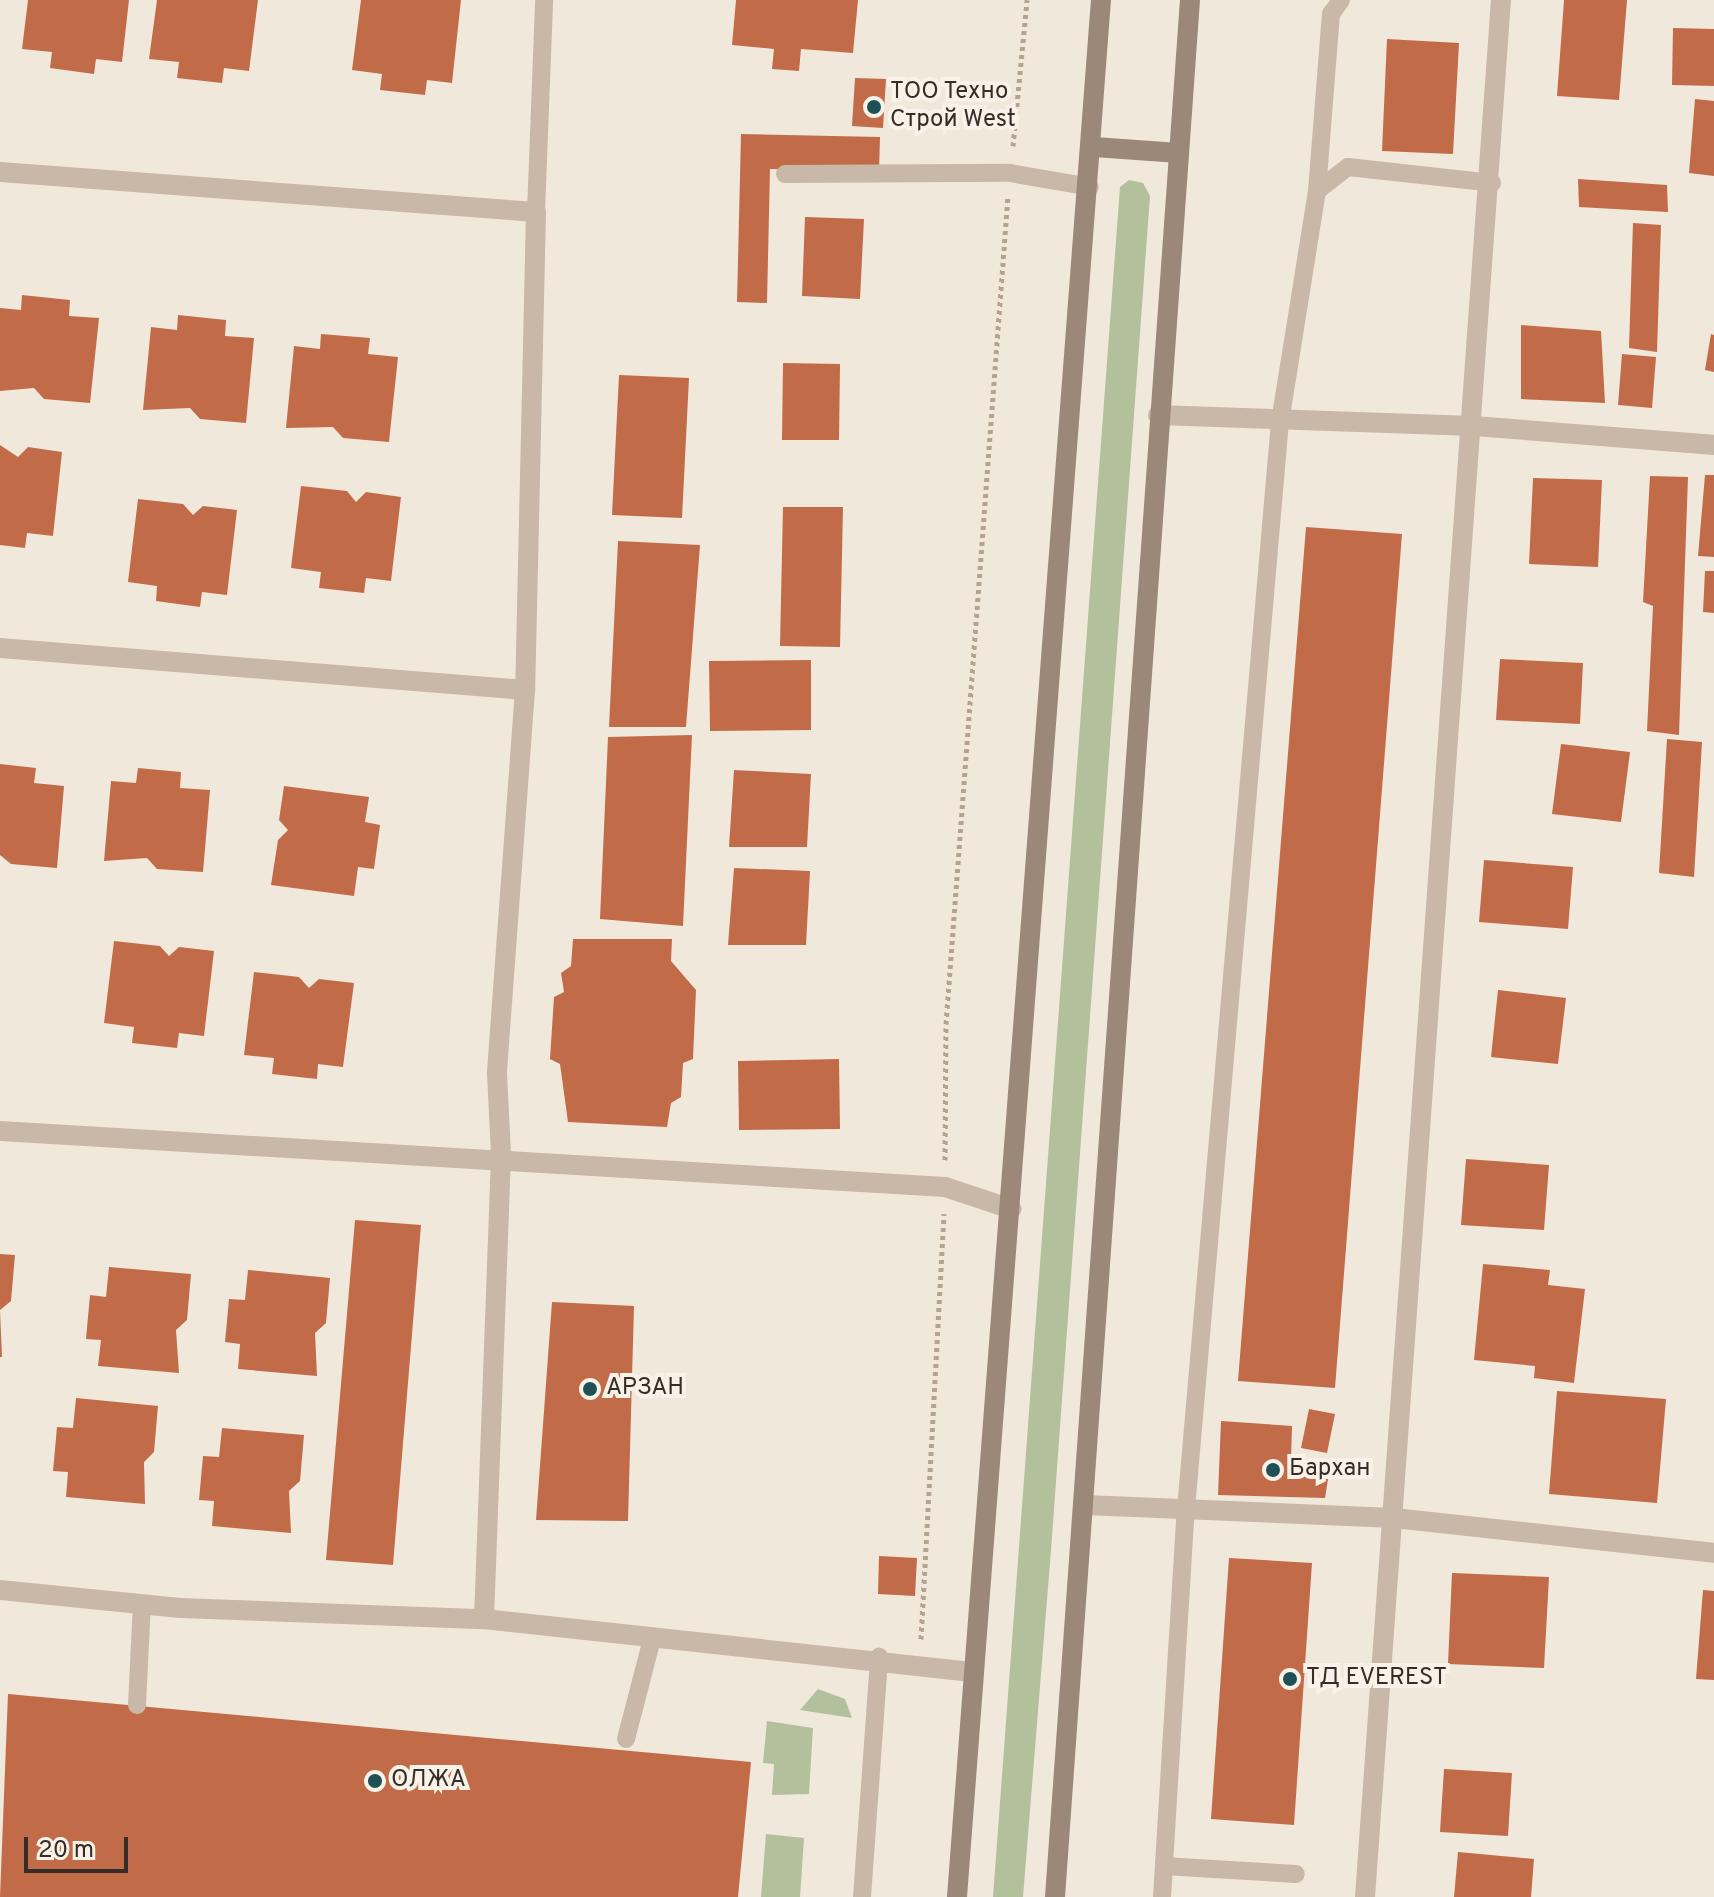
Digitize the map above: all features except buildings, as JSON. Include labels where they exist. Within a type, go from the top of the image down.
[{"type":"main road","points":[[957,1897],[1094,147],[1101,0]]},
{"type":"main road","points":[[1055,1897],[1085,1505],[1158,415],[1190,0]]},
{"type":"main road","points":[[1094,147],[1179,153]]},
{"type":"street","points":[[1365,1897],[1492,183],[1501,0]]},
{"type":"street","points":[[0,172],[536,212],[525,690],[497,1073],[501,1156],[484,1619]]},
{"type":"street","points":[[1158,415],[1280,422],[1474,426],[1714,445]]},
{"type":"street","points":[[0,648],[525,690]]},
{"type":"street","points":[[0,1131],[501,1156],[945,1187],[1011,1209]]},
{"type":"street","points":[[1085,1505],[1394,1518],[1714,1553]]},
{"type":"street","points":[[0,1590],[142,1604],[484,1619],[652,1639],[879,1657],[919,1671],[974,1672]]},
{"type":"lane","points":[[536,212],[544,0]]},
{"type":"lane","points":[[1162,1897],[1186,1509],[1280,422],[1317,191],[1331,14],[1341,0]]},
{"type":"lane","points":[[1317,191],[1348,167],[1492,183]]},
{"type":"lane","points":[[785,174],[1010,173],[1090,187]]},
{"type":"lane","points":[[137,1705],[142,1604]]},
{"type":"lane","points":[[626,1739],[652,1639]]},
{"type":"lane","points":[[862,1897],[879,1657]]},
{"type":"lane","points":[[1164,1866],[1296,1874]]},
{"type":"path","points":[[919,1671],[945,1187],[946,1024],[1010,173],[1027,0]]},
{"type":"green space","points":[[1129,180],[1143,183],[1150,196],[1051,1550],[1023,1897],[993,1897],[1120,187]]},
{"type":"green space","points":[[818,1689],[845,1699],[852,1718],[800,1710]]},
{"type":"green space","points":[[767,1721],[813,1728],[809,1794],[772,1795],[774,1764],[763,1763]]},
{"type":"green space","points":[[766,1834],[804,1838],[800,1897],[761,1897]]},
{"type":"place","name":"ТОО Техно Строй West","points":[[874,107]]},
{"type":"place","name":"АРЗАН","points":[[590,1389]]},
{"type":"place","name":"Бархан","points":[[1273,1470]]},
{"type":"place","name":"ТД EVEREST","points":[[1290,1679]]},
{"type":"place","name":"ОЛЖА","points":[[375,1781]]}]
